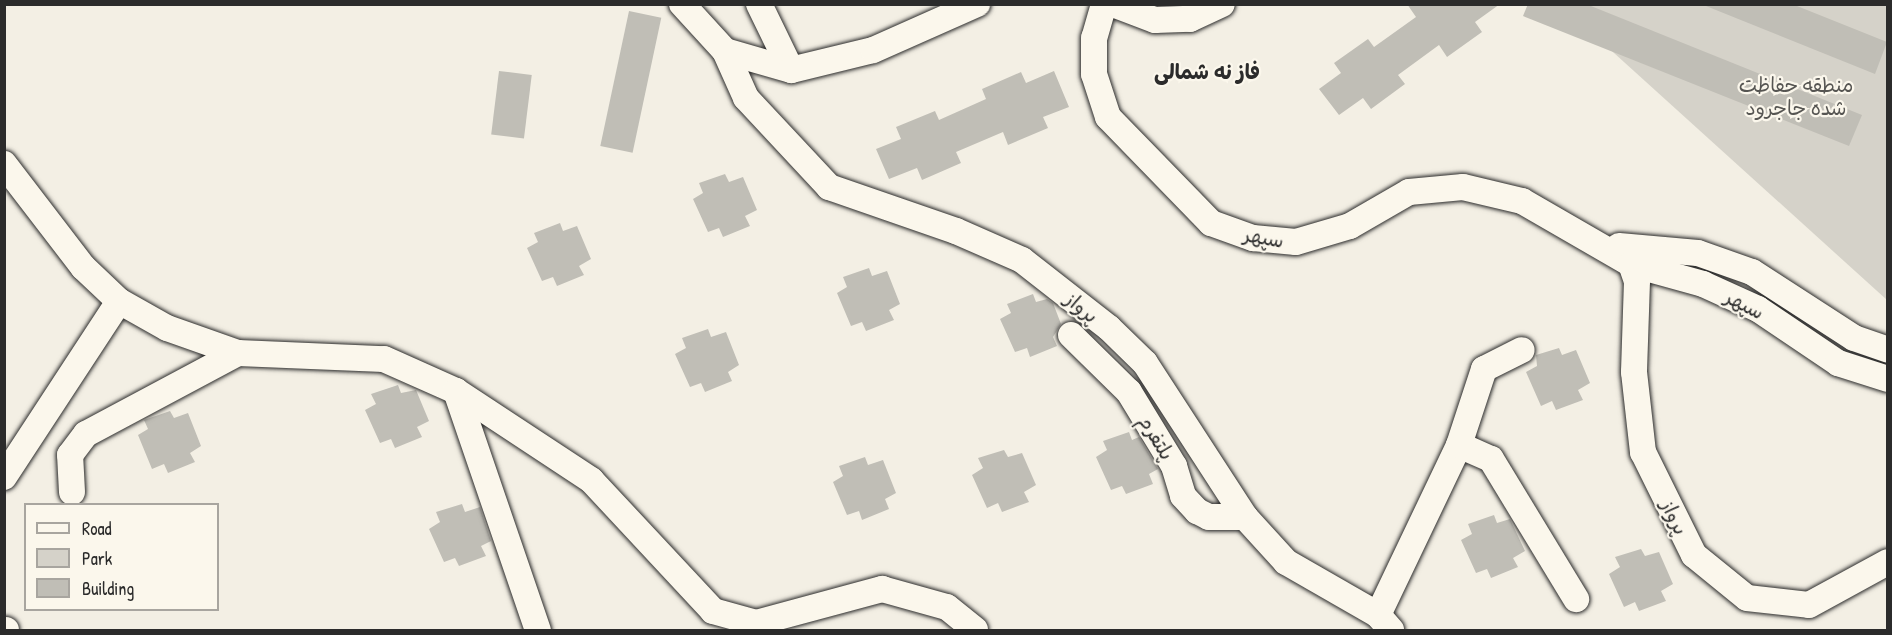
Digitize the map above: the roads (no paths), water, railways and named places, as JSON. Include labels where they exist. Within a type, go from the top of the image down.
[{"type":"street","points":[[682,4],[726,51],[790,70],[873,50],[977,4]]},
{"type":"street","points":[[759,4],[790,70]]},
{"type":"street","name":"سپهر","points":[[1104,4],[1094,38],[1094,74],[1108,117],[1211,223],[1253,238],[1296,243],[1350,226],[1409,192],[1463,187],[1522,201],[1596,240],[1631,264],[1703,284],[1758,309],[1838,363],[1887,379]]},
{"type":"street","points":[[1113,4],[1155,20],[1190,19],[1222,4]]},
{"type":"street","name":"پرواز","points":[[726,51],[746,98],[829,187],[956,231],[1023,260],[1109,328],[1145,363],[1245,518],[1286,562],[1384,623]]},
{"type":"street","points":[[4,164],[83,267],[119,301],[167,328],[238,354],[384,360],[456,391],[591,480],[713,611],[756,623],[882,589],[947,607],[975,630]]},
{"type":"street","name":"سپهر","points":[[1596,240],[1646,251],[1698,254],[1752,272],[1854,338],[1887,350]]},
{"type":"street","name":"پرواز","points":[[1631,264],[1637,281],[1634,372],[1643,452],[1694,555],[1747,598],[1809,605],[1887,562]]},
{"type":"street","points":[[4,477],[119,301]]},
{"type":"street","name":"پلتفرم","points":[[1071,335],[1130,392],[1174,466],[1183,496],[1197,511],[1209,517],[1245,518]]},
{"type":"street","points":[[1384,623],[1459,445],[1484,369],[1522,350]]},
{"type":"street","points":[[72,492],[70,455],[86,434],[238,354]]},
{"type":"street","points":[[456,391],[538,630]]},
{"type":"street","points":[[1459,445],[1491,459],[1576,599]]},
{"type":"district","name":"فاز نه شمالی","points":[[1207,72]]},
{"type":"park label","name":"منطقه حفاظت شده جاجرود","points":[[1796,96]]}]
